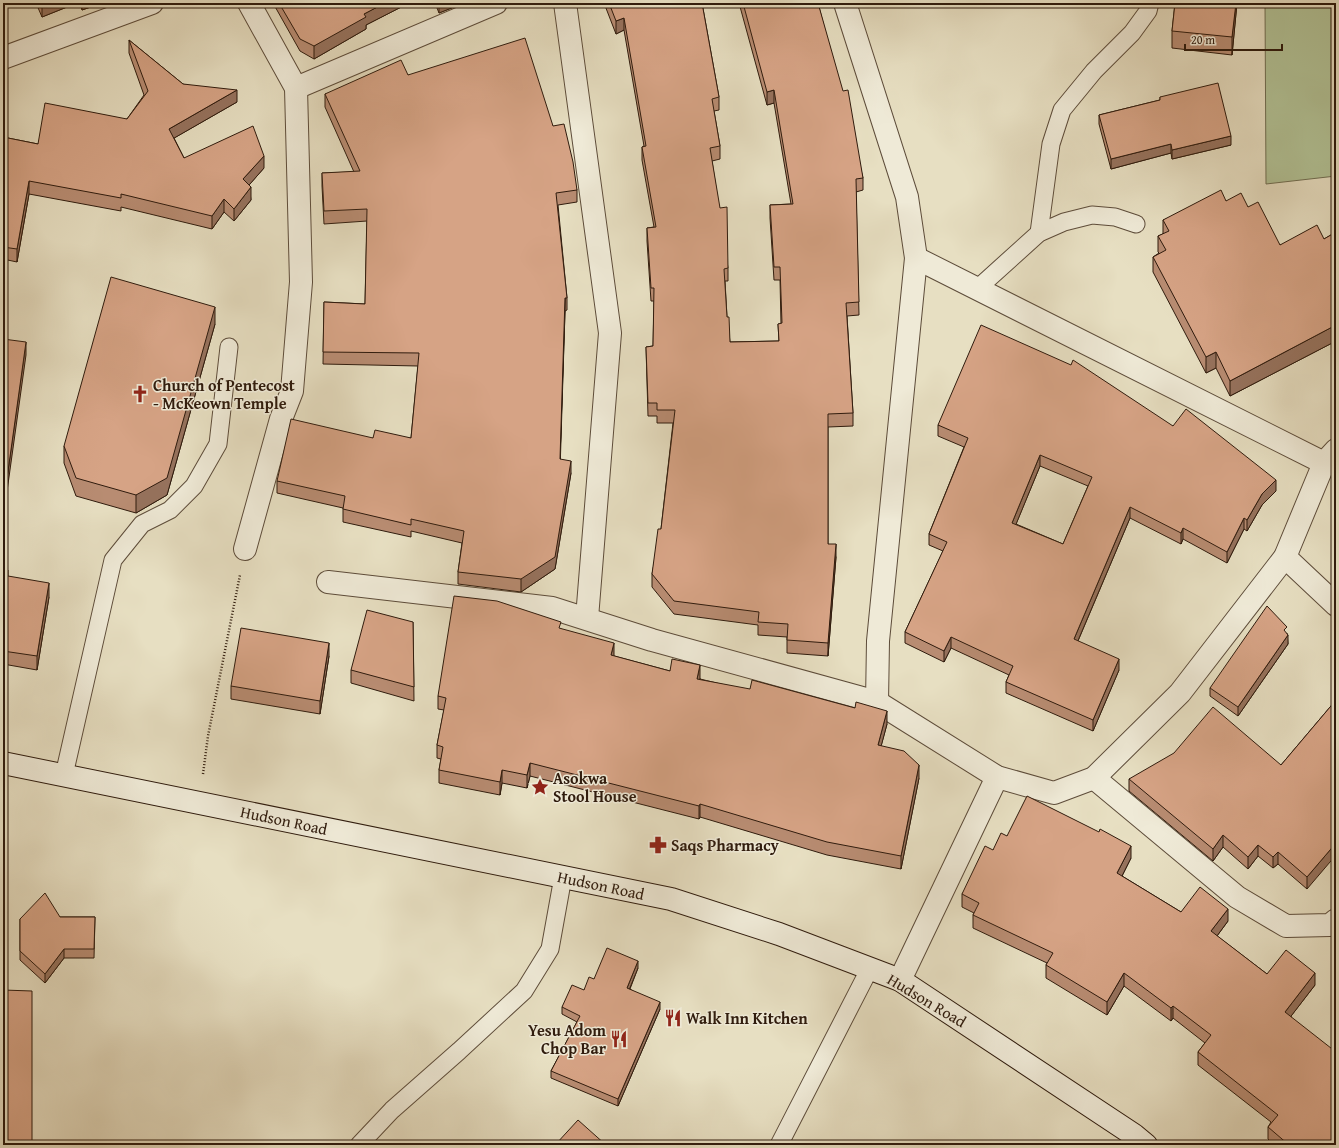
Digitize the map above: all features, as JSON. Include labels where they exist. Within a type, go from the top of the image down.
[{"type":"street","points":[[3,58],[152,3]]},
{"type":"street","points":[[245,549],[281,419],[292,391],[301,282],[296,88],[249,3]]},
{"type":"street","points":[[296,88],[496,3]]},
{"type":"street","points":[[565,3],[610,333],[587,618]]},
{"type":"street","points":[[845,3],[907,197],[916,258],[878,641],[877,702]]},
{"type":"street","points":[[328,582],[552,608],[652,640],[877,702],[997,777],[1054,793],[1094,778],[1180,693],[1285,556],[1330,457],[977,289],[916,258]]},
{"type":"street","points":[[1285,556],[1336,605]]},
{"type":"street","name":"Hudson Road","points":[[3,763],[671,899],[780,934],[900,980],[1134,1135],[1146,1145]]},
{"type":"street","points":[[900,980],[997,777]]},
{"type":"street","points":[[1094,778],[1243,901],[1286,926],[1330,925],[1336,920]]},
{"type":"lane","points":[[1039,233],[1051,144],[1062,110],[1094,71],[1132,33],[1148,11],[1150,3]]},
{"type":"lane","points":[[977,289],[1039,233],[1064,222],[1092,215],[1115,217],[1136,224]]},
{"type":"lane","points":[[64,775],[113,560],[142,524],[170,510],[194,486],[218,444],[229,347]]},
{"type":"lane","points":[[358,1145],[392,1110],[524,991],[550,949],[563,877]]},
{"type":"lane","points":[[779,1145],[870,968]]},
{"type":"path","points":[[199,803],[208,736],[245,549]]},
{"type":"green space","points":[[1265,3],[1336,3],[1336,176],[1266,184]]},
{"type":"building","points":[[41,3],[51,3],[42,7]]},
{"type":"building","points":[[279,3],[385,3],[364,14],[366,17],[314,46],[300,39]]},
{"type":"building","points":[[609,3],[702,3],[719,97],[712,99],[720,146],[710,148],[720,208],[727,207],[728,268],[724,269],[730,342],[779,341],[778,324],[782,323],[780,267],[774,267],[770,205],[793,204],[774,90],[767,92],[743,3],[818,3],[843,91],[848,90],[863,178],[856,179],[859,302],[846,303],[853,413],[828,414],[828,544],[836,544],[828,643],[787,640],[788,624],[758,622],[759,612],[674,601],[652,574],[658,529],[661,529],[675,410],[657,410],[657,403],[648,403],[646,347],[653,346],[654,288],[651,288],[647,228],[656,227],[642,147],[646,146],[624,18],[616,21]]},
{"type":"building","points":[[1175,3],[1236,3],[1232,37],[1172,31]]},
{"type":"building","points":[[525,38],[553,126],[564,124],[573,162],[577,190],[556,193],[567,298],[565,298],[560,459],[571,461],[555,557],[521,579],[458,572],[464,531],[411,519],[411,525],[343,509],[345,496],[277,481],[291,419],[373,438],[375,430],[411,438],[419,353],[323,352],[324,302],[365,304],[367,209],[324,211],[322,173],[360,171],[325,94],[401,60],[408,75]]},
{"type":"building","points":[[129,40],[183,84],[237,90],[169,129],[184,158],[253,126],[264,156],[243,179],[251,187],[234,209],[224,199],[212,216],[121,194],[121,198],[29,181],[17,249],[3,247],[3,137],[38,144],[45,103],[127,119],[148,91]]},
{"type":"building","points":[[1218,83],[1231,136],[1172,150],[1171,144],[1111,159],[1099,115],[1160,100],[1160,97]]},
{"type":"building","points":[[1221,190],[1226,201],[1241,193],[1248,207],[1258,202],[1280,245],[1317,225],[1324,239],[1336,232],[1336,325],[1230,381],[1216,352],[1206,357],[1153,257],[1166,250],[1158,236],[1169,231],[1163,220]]},
{"type":"building","name":"Church of Pentecost - McKeown Temple","points":[[111,277],[215,307],[167,478],[136,495],[76,478],[64,446]]},
{"type":"building","points":[[981,325],[1071,365],[1073,360],[1173,426],[1186,409],[1276,480],[1262,494],[1247,520],[1244,518],[1227,552],[1183,528],[1181,533],[1130,507],[1074,639],[1119,659],[1093,720],[1006,682],[1013,666],[951,637],[944,651],[905,632],[947,542],[929,534],[968,438],[938,425]],"holes":[[[1040,455],[1092,477],[1063,544],[1012,523]]]},
{"type":"building","points":[[3,339],[26,342],[3,507]]},
{"type":"building","points":[[3,569],[8,570],[8,576],[49,583],[37,656],[3,651]]},
{"type":"building","points":[[454,596],[497,601],[561,622],[559,628],[614,643],[611,655],[670,671],[672,659],[700,665],[697,679],[750,689],[752,680],[855,708],[856,702],[887,711],[878,745],[904,751],[919,765],[901,856],[827,842],[700,804],[699,806],[530,763],[527,775],[502,770],[500,782],[439,770],[443,747],[437,745],[446,698],[438,696]]},
{"type":"building","points":[[1267,606],[1287,627],[1284,630],[1288,635],[1238,707],[1210,688]]},
{"type":"building","points":[[367,610],[413,622],[414,687],[351,670]]},
{"type":"building","points":[[241,628],[329,643],[320,701],[231,686]]},
{"type":"building","points":[[1336,700],[1336,843],[1307,877],[1278,852],[1273,857],[1258,845],[1248,857],[1223,835],[1213,849],[1129,779],[1174,753],[1213,707],[1281,765]]},
{"type":"building","points":[[1027,796],[1099,832],[1100,829],[1131,846],[1117,873],[1181,912],[1200,887],[1228,909],[1211,931],[1267,974],[1286,950],[1315,973],[1285,1012],[1336,1052],[1336,1145],[1289,1145],[1268,1127],[1278,1115],[1198,1052],[1211,1035],[1173,1006],[1171,1008],[1124,973],[1107,1002],[1046,965],[1053,953],[973,915],[979,903],[962,894],[985,846],[993,850],[1001,833],[1007,836]]},
{"type":"building","points":[[45,893],[60,917],[95,917],[94,949],[64,949],[45,974],[20,951],[20,919]]},
{"type":"building","points":[[607,948],[638,961],[627,988],[660,1002],[618,1099],[551,1071],[580,1016],[562,1007],[572,985],[584,990],[589,977],[594,979]]},
{"type":"building","points":[[3,990],[32,991],[32,1145],[3,1145]]},
{"type":"building","points":[[578,1120],[606,1145],[557,1145],[556,1144]]},
{"type":"place","name":"Church of Pentecost - McKeown Temple","points":[[140,394]]},
{"type":"place","name":"Asokwa Stool House","points":[[540,787]]},
{"type":"place","name":"Saqs Pharmacy","points":[[658,845]]},
{"type":"place","name":"Walk Inn Kitchen","points":[[673,1018]]},
{"type":"place","name":"Yesu Adom Chop Bar","points":[[619,1039]]}]
